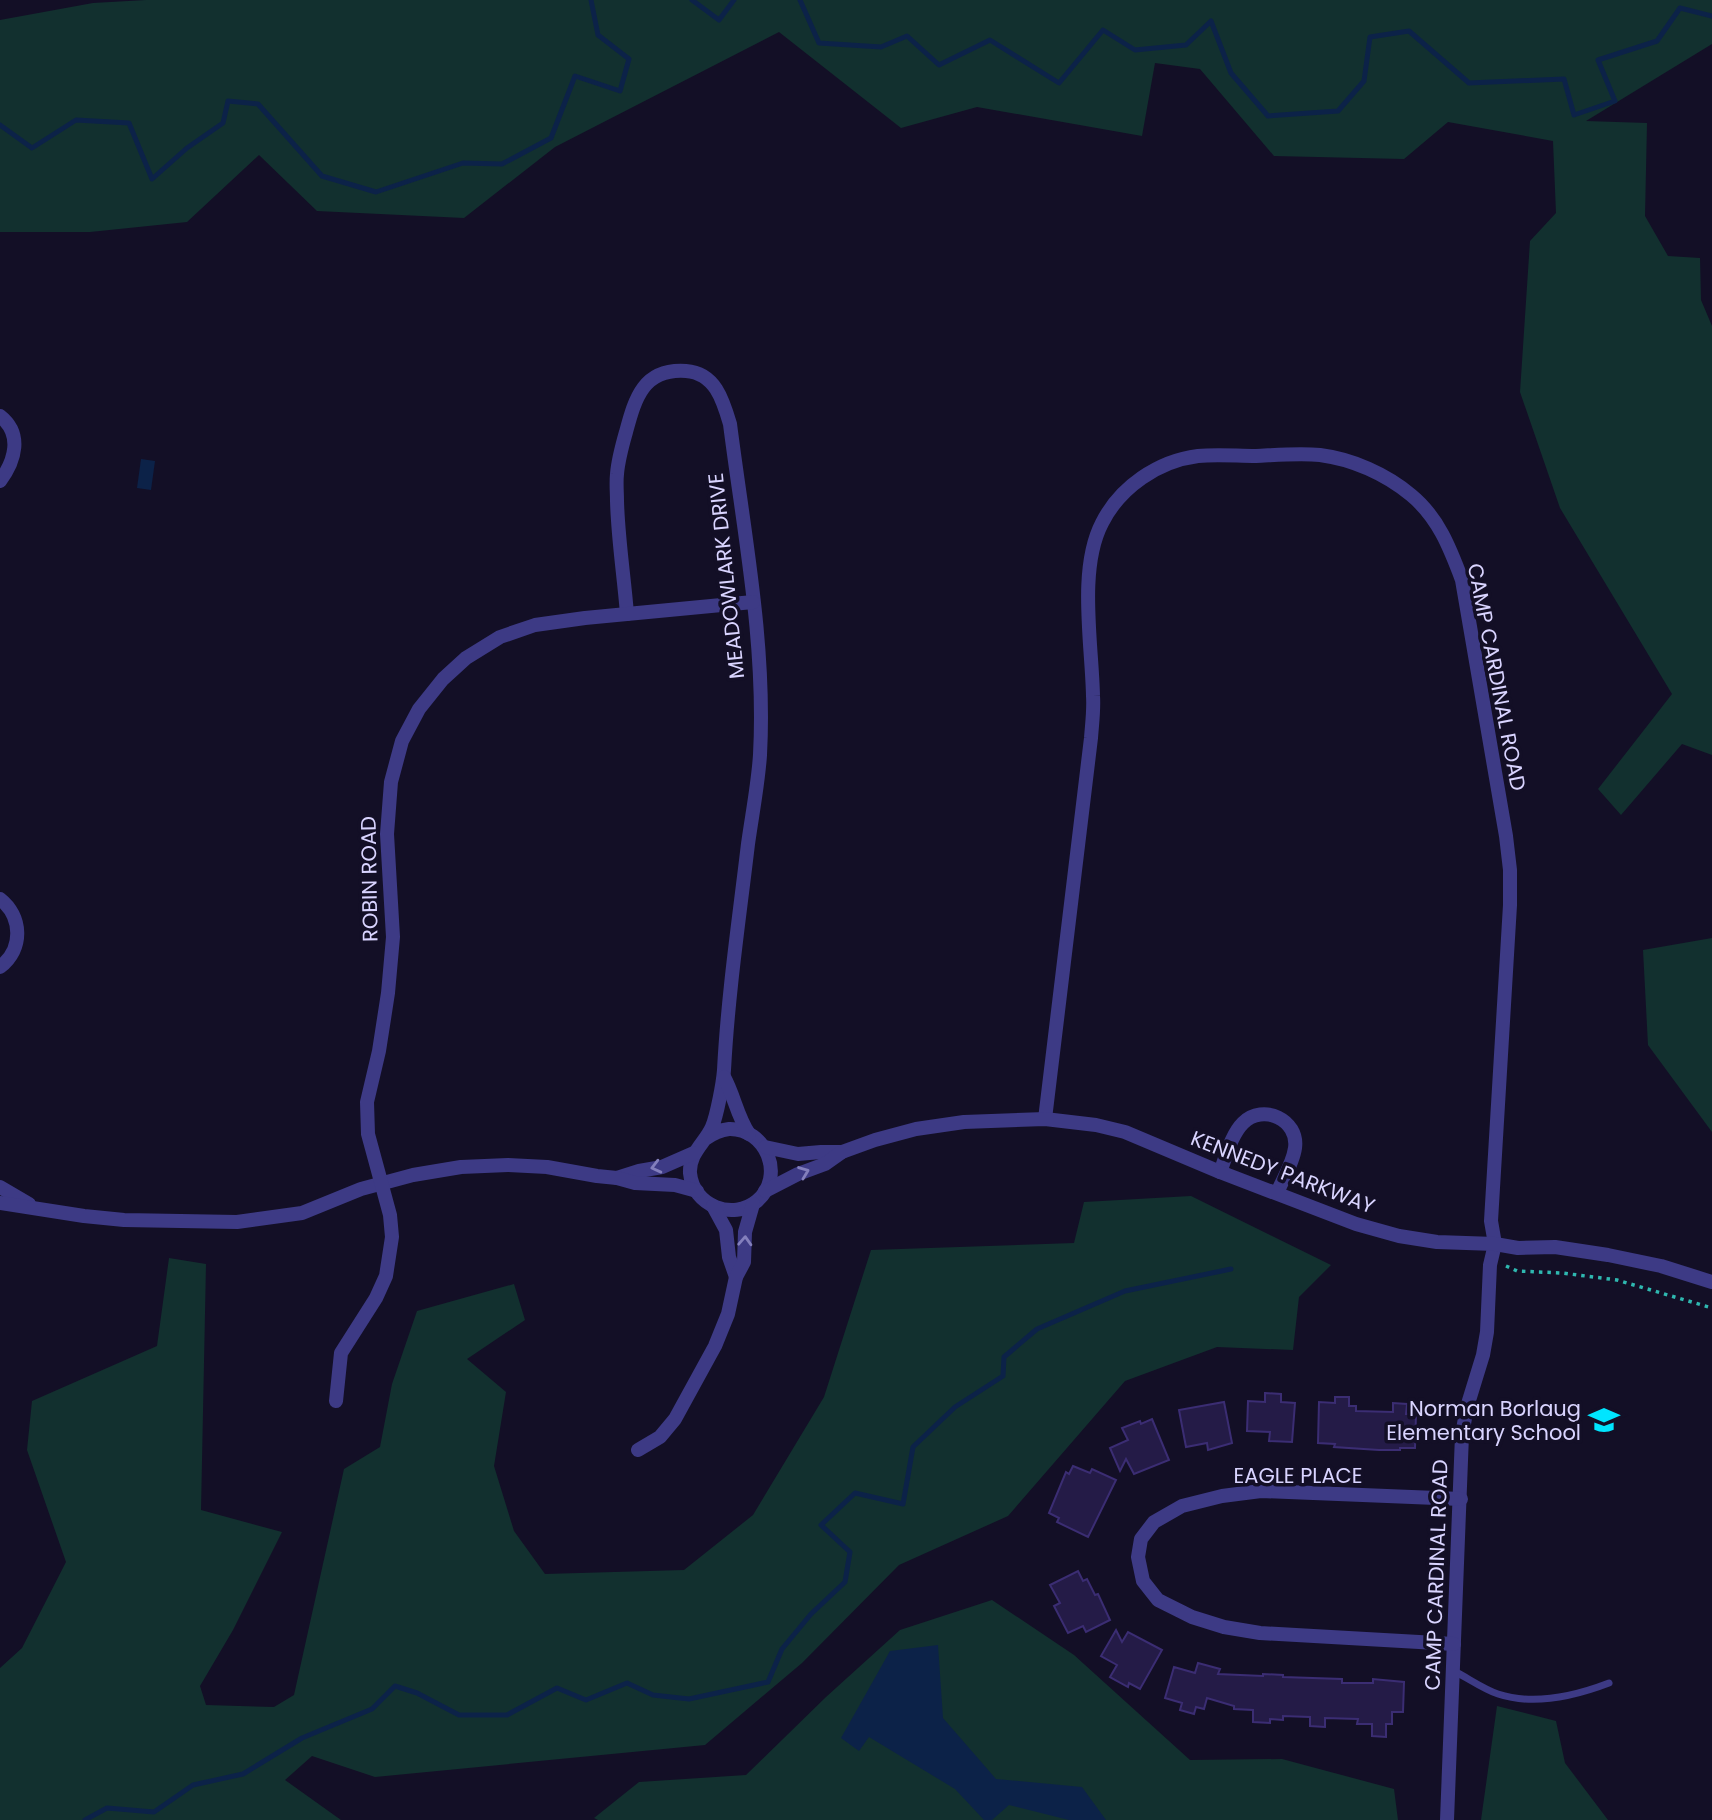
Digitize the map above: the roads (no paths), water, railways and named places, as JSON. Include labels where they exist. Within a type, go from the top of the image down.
[{"type":"street","name":"MEADOWLARK DRIVE","points":[[627,614],[618,524],[617,474],[636,398],[648,380],[668,371],[688,371],[709,379],[722,397],[730,424],[759,655],[761,705],[760,757],[727,1008],[724,1077],[712,1128],[705,1139]]},
{"type":"street","points":[[0,416],[6,421],[13,436],[15,452],[10,468],[0,481]]},
{"type":"street","name":"CAMP CARDINAL ROAD","points":[[1045,1119],[1091,738],[1093,699],[1088,575],[1092,550],[1101,523],[1115,502],[1136,480],[1165,465],[1197,456],[1320,455],[1381,474],[1412,495],[1434,519],[1449,546],[1462,580],[1510,870],[1491,1221],[1495,1244],[1490,1265],[1488,1332],[1462,1435],[1447,1820]]},
{"type":"street","name":"ROBIN ROAD","points":[[336,1401],[341,1353],[376,1298],[386,1276],[392,1237],[390,1215],[368,1134],[367,1102],[379,1051],[388,993],[393,937],[387,834],[391,782],[402,741],[419,709],[443,679],[467,658],[500,637],[535,625],[753,602]]},
{"type":"street","points":[[0,898],[13,914],[19,930],[15,949],[0,967]]},
{"type":"street","name":"MEADOWLARK DRIVE","points":[[724,1077],[748,1134]]},
{"type":"street","points":[[1220,1172],[1236,1133],[1244,1122],[1256,1115],[1269,1113],[1281,1117],[1294,1134],[1296,1146],[1277,1193]]},
{"type":"street","name":"KENNEDY PARKWAY","points":[[765,1191],[825,1164],[842,1152],[916,1129],[964,1122],[1045,1119],[1096,1125],[1125,1132],[1356,1224],[1399,1236],[1437,1242],[1495,1244],[1518,1248],[1555,1247],[1661,1266],[1712,1282]]},
{"type":"street","points":[[728,1129],[748,1134],[765,1147],[771,1160],[772,1174],[768,1188],[759,1199],[747,1207],[733,1211],[713,1206],[699,1196],[693,1185],[690,1173],[694,1153],[705,1139],[716,1132],[728,1129]]},
{"type":"street","name":"KENNEDY PARKWAY","points":[[765,1147],[804,1155],[842,1152]]},
{"type":"street","points":[[617,1178],[662,1167],[694,1153]]},
{"type":"street","points":[[0,1203],[124,1220],[237,1222],[302,1213],[381,1182],[413,1175],[461,1167],[508,1164],[617,1178],[635,1184],[676,1185],[697,1191]]},
{"type":"street","points":[[0,1187],[36,1208]]},
{"type":"street","points":[[638,1450],[660,1437],[675,1419],[715,1346],[728,1314],[736,1277],[744,1262],[745,1232],[753,1204]]},
{"type":"street","points":[[713,1206],[726,1230],[729,1257],[736,1277]]},
{"type":"street","name":"EAGLE PLACE","points":[[1454,1644],[1260,1633],[1224,1627],[1192,1617],[1158,1600],[1143,1581],[1138,1557],[1141,1539],[1154,1522],[1182,1506],[1222,1496],[1261,1491],[1461,1499]]},
{"type":"lane","points":[[1454,1671],[1498,1694],[1533,1700],[1581,1694],[1609,1683]]},
{"type":"water","points":[[141,459],[155,461],[151,490],[137,488]]},
{"type":"water","points":[[938,1645],[943,1718],[996,1779],[1082,1787],[1106,1820],[1069,1820],[1009,1805],[992,1820],[984,1820],[955,1789],[869,1737],[859,1751],[841,1738],[890,1651]]},
{"type":"waterway","points":[[0,125],[32,148],[76,120],[129,123],[152,179],[187,148],[223,123],[228,101],[258,104],[322,176],[376,192],[463,163],[502,164],[551,138],[575,76],[620,91],[629,59],[598,35],[591,0]]},
{"type":"waterway","points":[[692,0],[719,20],[734,0]]},
{"type":"waterway","points":[[800,0],[819,43],[881,47],[907,36],[939,65],[990,40],[1059,83],[1103,30],[1135,50],[1186,45],[1211,21],[1231,73],[1268,116],[1338,111],[1364,81],[1370,37],[1409,31],[1469,83],[1564,79],[1574,115],[1615,101],[1598,60],[1657,41],[1680,8],[1712,16]]},
{"type":"waterway","points":[[85,1820],[107,1808],[154,1812],[193,1785],[243,1774],[302,1738],[372,1709],[395,1686],[417,1693],[459,1715],[507,1715],[557,1688],[586,1700],[627,1683],[653,1695],[689,1699],[768,1682],[782,1649],[811,1614],[845,1582],[850,1552],[821,1525],[855,1493],[903,1504],[913,1447],[955,1407],[1003,1376],[1004,1357],[1037,1329],[1125,1291],[1231,1269]]},
{"type":"place","name":"Norman Borlaug Elementary School","points":[[1604,1420]]}]
